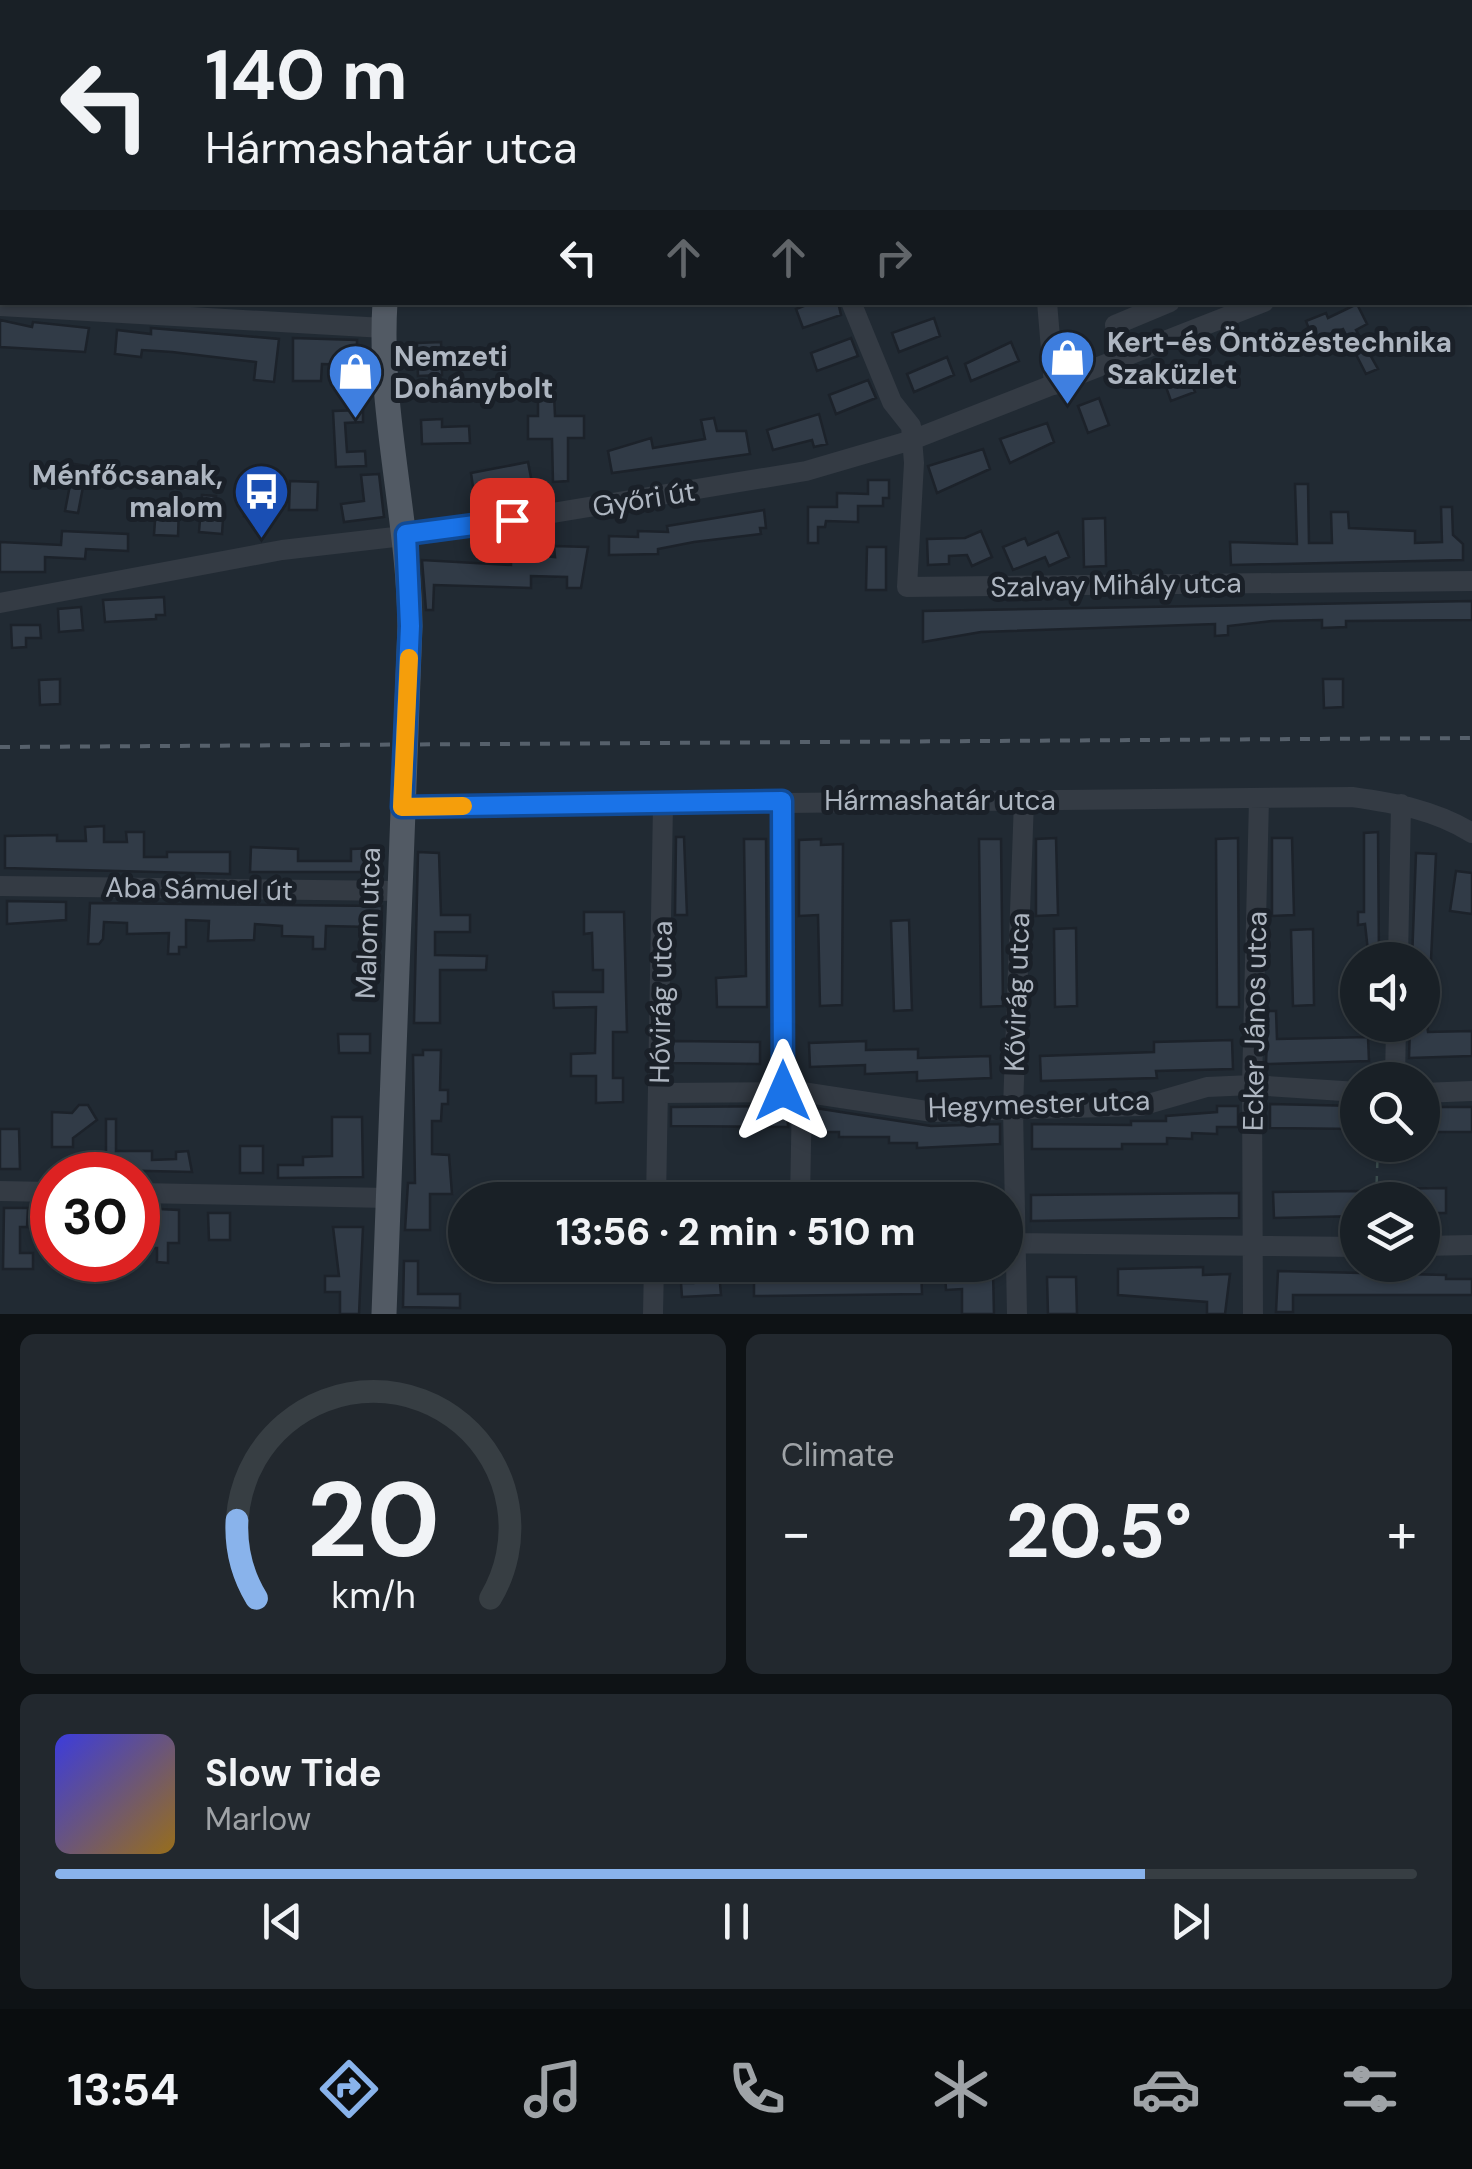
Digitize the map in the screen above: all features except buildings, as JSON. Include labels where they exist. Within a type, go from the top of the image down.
[{"type":"main road","name":"Malom utca","points":[[384,315],[406,534],[410,626],[384,1314]]},
{"type":"street","points":[[852,305],[892,402],[911,426],[912,440]]},
{"type":"street","points":[[1047,305],[1054,385]]},
{"type":"street","points":[[1120,359],[1115,326],[1163,305]]},
{"type":"street","points":[[0,306],[384,315]]},
{"type":"street","name":"Győri út","points":[[0,603],[272,552],[438,532],[806,472],[912,440],[1120,359],[1229,309]]},
{"type":"street","name":"Szalvay Mihály utca","points":[[912,440],[907,587],[1472,582]]},
{"type":"street","name":"Hármashatár utca","points":[[402,807],[1352,797],[1401,804],[1452,821],[1472,834]]},
{"type":"street","name":"Ecker János utca","points":[[1254,1314],[1252,1085],[1259,799]]},
{"type":"street","name":"Kővirág utca","points":[[1012,1182],[1024,800]]},
{"type":"street","points":[[782,801],[799,1182]]},
{"type":"street","name":"Hóvirág utca","points":[[657,1182],[663,804]]},
{"type":"street","points":[[1398,942],[1401,804]]},
{"type":"street","name":"Aba Sámuel út","points":[[0,886],[398,892]]},
{"type":"street","name":"Hegymester utca","points":[[660,1093],[793,1092],[932,1112],[1141,1106],[1207,1087],[1252,1085],[1340,1091]]},
{"type":"street","points":[[1440,1091],[1472,1090]]},
{"type":"street","points":[[0,1191],[30,1192]]},
{"type":"street","points":[[160,1193],[388,1198]]},
{"type":"street","points":[[1023,1243],[1340,1246]]},
{"type":"street","points":[[1440,1246],[1472,1245]]},
{"type":"street","points":[[653,1314],[654,1282]]},
{"type":"street","name":"Kővirág utca","points":[[1014,1282],[1017,1314]]},
{"type":"railway","points":[[0,747],[1472,738]]},
{"type":"slow traffic","points":[[409,658],[402,807],[463,806]]},
{"type":"place","name":"Kert-és Öntözéstechnika Szaküzlet","points":[[1068,407]]},
{"type":"place","name":"Nemzeti Dohánybolt","points":[[355,421]]},
{"type":"place","name":"Ménfőcsanak, malom","points":[[262,540]]},
{"type":"route","points":[[512,520],[406,534],[410,626],[402,807],[782,801],[783,1091]]}]
